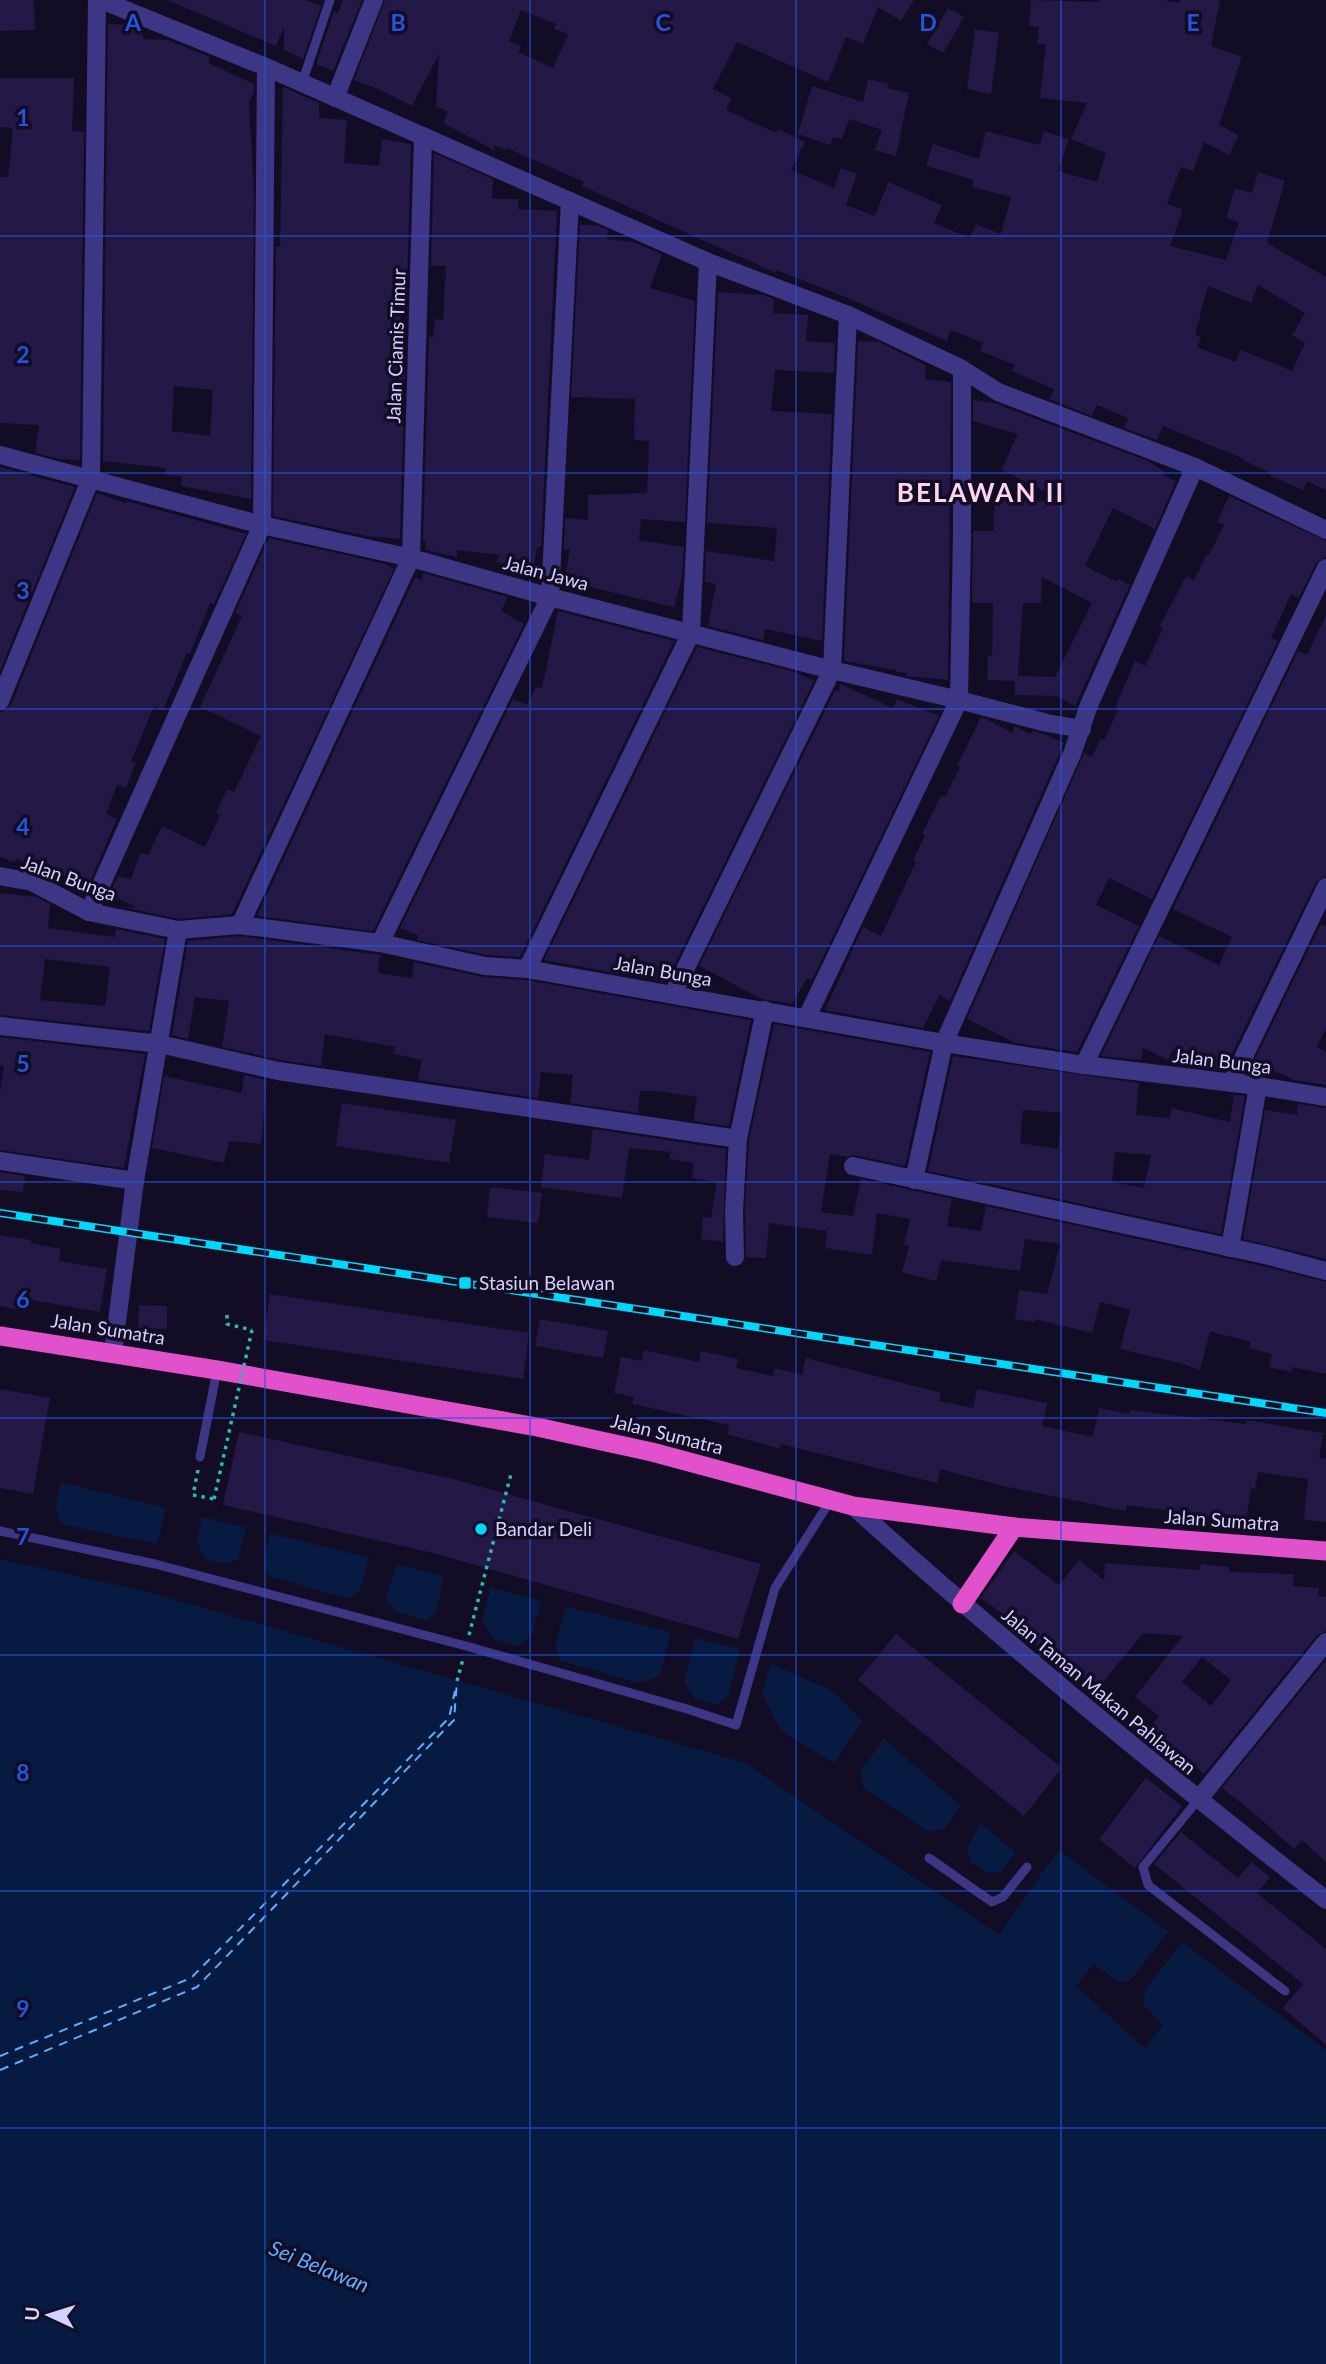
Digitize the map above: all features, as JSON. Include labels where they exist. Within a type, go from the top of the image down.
[{"type":"highway","name":"Jalan Sumatra","points":[[0,1336],[217,1370],[537,1427],[652,1452],[853,1506],[1014,1527],[1326,1551]]},
{"type":"highway","points":[[962,1604],[1014,1527]]},
{"type":"street","points":[[0,701],[91,478],[99,0],[266,67],[708,262],[848,315],[962,369],[998,392],[1195,467],[1326,530]]},
{"type":"street","points":[[335,98],[374,0]]},
{"type":"street","points":[[89,912],[262,525],[266,67]]},
{"type":"street","name":"Jalan Ciamis Timur","points":[[411,558],[424,136]]},
{"type":"street","points":[[380,943],[550,597],[570,201]]},
{"type":"street","points":[[527,969],[691,633],[708,262]]},
{"type":"street","points":[[673,994],[832,670],[848,315]]},
{"type":"street","points":[[807,1017],[959,700],[962,369]]},
{"type":"street","name":"Jalan Jawa","points":[[0,455],[262,525],[411,558],[832,670],[1047,723],[1083,729]]},
{"type":"street","points":[[914,1180],[944,1043],[1195,467]]},
{"type":"street","points":[[240,925],[411,558]]},
{"type":"street","points":[[1084,1065],[1326,568]]},
{"type":"street","name":"Jalan Bunga","points":[[0,876],[32,882],[89,912],[178,930],[240,925],[380,943],[485,966],[527,969],[944,1043],[1084,1065],[1326,1097]]},
{"type":"street","points":[[1231,1083],[1326,887]]},
{"type":"street","points":[[113,1353],[135,1181],[178,930]]},
{"type":"street","points":[[735,1257],[734,1211],[738,1139],[765,1010]]},
{"type":"street","points":[[0,1026],[160,1044],[278,1071],[738,1139]]},
{"type":"street","points":[[1230,1248],[1258,1086]]},
{"type":"street","points":[[0,1161],[135,1181]]},
{"type":"street","points":[[853,1166],[1326,1271]]},
{"type":"street","name":"Jalan Taman Makan Pahlawan","points":[[853,1506],[962,1604],[1198,1800],[1326,1900]]},
{"type":"street","points":[[1198,1800],[1326,1642]]},
{"type":"lane","points":[[302,83],[330,0]]},
{"type":"lane","points":[[200,1457],[217,1370]]},
{"type":"lane","points":[[0,1531],[155,1564],[466,1646],[737,1725],[775,1588],[830,1501]]},
{"type":"lane","points":[[1198,1800],[1143,1867],[1148,1885],[1285,1991]]},
{"type":"lane","points":[[929,1858],[992,1902],[1003,1897],[1027,1867]]},
{"type":"path","points":[[200,1457],[193,1495],[214,1499],[252,1330],[227,1324],[228,1315]]},
{"type":"path","points":[[457,1681],[510,1474]]},
{"type":"water","name":"Sei Belawan","points":[[0,1474],[61,1482],[740,1649],[832,1691],[1040,1874],[1060,1851],[1326,2050],[1326,2364],[0,2364]]},
{"type":"pier","points":[[0,1474],[61,1482],[56,1507],[61,1524],[157,1544],[166,1508],[202,1517],[197,1542],[205,1559],[225,1564],[238,1559],[246,1527],[270,1533],[263,1563],[269,1576],[349,1599],[359,1592],[369,1558],[396,1564],[386,1599],[396,1612],[426,1620],[437,1612],[443,1576],[490,1588],[482,1622],[494,1639],[518,1646],[531,1637],[542,1600],[566,1606],[555,1647],[561,1661],[640,1683],[660,1676],[671,1632],[695,1638],[684,1682],[695,1699],[715,1705],[728,1696],[740,1649],[771,1662],[762,1693],[781,1731],[834,1763],[863,1721],[884,1739],[860,1772],[864,1788],[927,1831],[944,1830],[961,1806],[981,1823],[967,1848],[972,1863],[986,1872],[1001,1873],[1015,1853],[1041,1875],[999,1935],[745,1763],[148,1592],[0,1559]]},
{"type":"pier","points":[[1168,1932],[1182,1942],[1145,1990],[1144,2005],[1163,2026],[1144,2048],[1076,1986],[1093,1964],[1120,1983],[1131,1979]]},
{"type":"building","points":[[0,0],[34,0],[35,30],[0,31]]},
{"type":"building","points":[[167,0],[306,0],[321,6],[303,59],[284,50],[284,27],[276,46]]},
{"type":"building","points":[[343,0],[362,0],[333,71],[316,64],[334,11],[338,13]]},
{"type":"building","points":[[385,0],[914,0],[901,21],[878,7],[863,44],[846,37],[828,82],[737,42],[713,89],[732,98],[726,110],[776,133],[778,129],[805,142],[791,170],[834,188],[841,168],[857,174],[846,205],[875,216],[888,182],[942,205],[934,223],[970,238],[976,224],[1001,234],[1011,197],[972,187],[974,180],[926,166],[933,144],[979,159],[986,131],[1040,145],[1044,131],[1069,139],[1058,171],[1097,182],[1106,153],[1071,139],[1087,103],[1040,98],[1046,44],[1037,43],[1039,27],[1029,26],[1031,0],[1163,0],[1179,3],[1180,0],[1220,0],[1211,46],[1242,57],[1219,125],[1239,135],[1229,155],[1204,142],[1193,171],[1181,167],[1167,204],[1183,209],[1170,246],[1226,260],[1239,222],[1226,218],[1235,188],[1252,193],[1258,172],[1285,181],[1267,243],[1326,277],[1326,490],[1307,481],[1303,490],[1269,475],[1270,473],[1244,459],[1163,426],[1157,440],[1124,428],[1128,418],[1097,405],[1092,416],[1049,399],[1054,389],[1012,371],[1015,365],[980,351],[983,343],[951,330],[947,341],[863,304],[776,270],[776,273],[582,186],[584,182],[507,148],[506,150],[494,145],[494,150],[443,123],[448,112],[436,106],[439,54],[412,106],[354,80]],"holes":[[[521,10],[556,24],[554,29],[568,34],[553,68],[518,52],[521,46],[509,41]],[[1258,285],[1305,313],[1292,335],[1305,343],[1292,371],[1241,350],[1236,362],[1197,347],[1201,337],[1195,335],[1208,286],[1251,303]]]},
{"type":"building","points":[[948,8],[964,17],[943,53],[927,44]]},
{"type":"building","points":[[108,24],[132,25],[143,29],[143,39],[168,40],[210,57],[208,63],[254,84],[249,103],[254,194],[251,499],[181,486],[182,476],[165,475],[166,468],[103,461]],"holes":[[[174,386],[213,390],[210,436],[172,431]]]},
{"type":"building","points":[[975,29],[999,33],[991,94],[967,89]]},
{"type":"building","points":[[0,78],[74,78],[72,131],[84,132],[80,460],[59,459],[35,453],[39,425],[0,423],[0,177],[8,177],[13,128],[0,127]]},
{"type":"building","points":[[868,79],[888,84],[887,88],[909,93],[896,156],[875,150],[882,130],[849,119],[842,139],[833,137],[830,145],[798,134],[812,86],[863,102]]},
{"type":"building","points":[[283,87],[319,103],[319,118],[347,120],[344,163],[379,166],[382,139],[411,144],[407,293],[402,293],[400,336],[406,336],[400,539],[366,536],[273,516],[276,247],[280,247]]},
{"type":"building","points":[[434,153],[493,179],[492,199],[518,199],[518,209],[557,211],[541,547],[537,547],[534,566],[496,562],[500,555],[457,550],[457,557],[425,550],[426,541],[423,541],[429,337],[433,337],[435,319],[443,320],[446,266],[431,266]]},
{"type":"building","points":[[580,225],[597,225],[608,230],[607,239],[633,242],[662,254],[650,288],[695,301],[685,522],[641,519],[639,540],[684,547],[682,578],[674,607],[564,581],[570,549],[564,549],[565,518],[588,520],[588,495],[647,493],[649,441],[634,440],[635,399],[571,397]]},
{"type":"building","points":[[718,292],[763,295],[774,299],[773,313],[808,315],[806,341],[835,343],[834,373],[775,370],[771,411],[832,414],[822,641],[765,629],[763,640],[708,626],[716,584],[705,582],[706,551],[774,561],[777,528],[707,523]]},
{"type":"building","points":[[858,341],[879,342],[926,365],[925,379],[951,382],[948,680],[906,676],[907,673],[896,670],[844,661]]},
{"type":"building","points":[[973,400],[994,403],[1148,461],[1165,472],[1163,475],[1176,481],[1155,529],[1113,508],[1085,566],[1117,582],[1118,579],[1130,585],[1075,706],[1057,696],[1015,695],[1015,681],[987,680],[988,656],[992,656],[993,603],[972,603],[973,531],[993,531],[995,500],[1068,502],[1001,470],[1018,434],[973,421]],"holes":[[[1042,577],[1092,603],[1055,677],[1018,676],[1023,603],[1041,603]]]},
{"type":"building","points":[[0,467],[75,487],[0,671]]},
{"type":"building","points":[[97,493],[246,534],[214,604],[210,603],[190,654],[187,653],[163,710],[154,706],[131,761],[136,763],[126,788],[117,785],[106,814],[117,819],[89,884],[68,876],[66,879],[16,859],[15,862],[0,857],[0,712],[11,705]]},
{"type":"building","points":[[1229,496],[1326,541],[1326,557],[1316,563],[1299,598],[1291,594],[1271,638],[1278,641],[1152,899],[1109,878],[1096,905],[1139,926],[1077,1052],[1016,1043],[967,1019],[1084,753],[1092,757],[1101,738],[1104,740],[1135,661],[1145,666],[1163,628],[1160,626],[1186,576],[1194,580],[1207,554],[1209,555],[1224,525],[1217,522]]},
{"type":"building","points":[[269,538],[382,563],[394,569],[232,914],[179,919],[119,906],[135,906],[109,895],[118,876],[131,879],[140,853],[148,855],[162,826],[205,847],[220,815],[216,813],[227,789],[234,792],[261,736],[200,707],[242,616],[235,613]]},
{"type":"building","points":[[423,573],[508,597],[501,611],[524,624],[373,931],[257,916],[415,577],[422,580]]},
{"type":"building","points":[[558,611],[674,641],[520,957],[487,955],[417,940],[418,935],[400,928],[513,699],[527,705],[536,687],[542,688]]},
{"type":"building","points":[[1326,615],[1326,876],[1316,882],[1224,1070],[1216,1069],[1173,1049],[1168,1060],[1143,1048],[1141,1060],[1101,1056],[1159,936],[1219,965],[1232,937],[1173,909],[1298,651],[1307,655]]},
{"type":"building","points":[[697,647],[795,672],[814,681],[666,982],[544,960]]},
{"type":"building","points":[[840,684],[893,708],[897,699],[939,716],[812,980],[807,978],[792,1004],[762,999],[699,966],[835,690],[839,692]]},
{"type":"building","points":[[981,717],[1013,733],[1014,726],[1031,734],[1032,731],[1047,735],[1064,743],[950,1001],[939,995],[923,1028],[825,1010],[863,927],[881,936],[916,862],[913,860],[925,836],[922,834],[941,795],[945,797]]},
{"type":"building","points":[[0,893],[37,897],[50,904],[48,928],[115,937],[116,929],[165,939],[149,1031],[0,1015]],"holes":[[[45,959],[110,967],[105,1006],[40,1000]]]},
{"type":"building","points":[[1321,924],[1326,926],[1326,1028],[1317,1047],[1326,1052],[1326,1085],[1294,1080],[1254,1061]]},
{"type":"building","points":[[240,936],[380,955],[378,973],[412,978],[414,962],[483,977],[526,980],[751,1020],[729,1126],[693,1121],[697,1097],[658,1091],[640,1091],[638,1113],[570,1103],[573,1075],[541,1072],[538,1098],[418,1080],[422,1060],[394,1054],[395,1047],[325,1034],[321,1066],[222,1047],[229,1001],[195,997],[188,1039],[172,1035],[188,941]]},
{"type":"building","points":[[774,1024],[930,1052],[905,1166],[855,1155],[847,1157],[830,1154],[821,1212],[853,1216],[861,1179],[952,1199],[947,1226],[981,1231],[986,1206],[1326,1282],[1326,1374],[1292,1367],[1291,1372],[1269,1367],[1272,1354],[1249,1348],[1251,1342],[1212,1332],[1200,1370],[1120,1349],[1130,1310],[1100,1302],[1092,1333],[1035,1319],[1035,1322],[1015,1319],[1019,1290],[1047,1294],[1060,1244],[1025,1239],[1020,1271],[941,1260],[936,1281],[902,1272],[909,1246],[904,1245],[910,1219],[877,1213],[872,1255],[825,1248],[827,1231],[769,1223],[766,1258],[746,1257],[745,1211],[749,1140]]},
{"type":"building","points":[[0,1037],[145,1054],[124,1168],[0,1150],[0,1093],[4,1066],[0,1065]]},
{"type":"building","points":[[953,1056],[1139,1083],[1136,1115],[1169,1118],[1172,1108],[1230,1122],[1234,1095],[1245,1096],[1221,1234],[928,1171]],"holes":[[[1023,1110],[1062,1113],[1058,1149],[1020,1143]],[[1115,1152],[1151,1155],[1144,1188],[1112,1182]]]},
{"type":"building","points":[[244,1075],[267,1080],[261,1144],[229,1141],[224,1163],[152,1148],[164,1076],[242,1093]]},
{"type":"building","points":[[342,1103],[456,1120],[449,1163],[336,1146]]},
{"type":"building","points":[[1298,1104],[1326,1108],[1326,1259],[1243,1239],[1265,1110],[1297,1115]]},
{"type":"building","points":[[593,1129],[726,1149],[723,1242],[701,1239],[703,1217],[711,1218],[717,1182],[692,1178],[694,1163],[669,1159],[671,1152],[629,1148],[622,1198],[541,1187],[545,1154],[589,1160]]},
{"type":"building","points":[[0,1172],[25,1176],[23,1192],[0,1190]]},
{"type":"building","points":[[490,1187],[542,1193],[538,1223],[487,1217]]},
{"type":"building","points":[[0,1235],[61,1249],[59,1261],[107,1269],[100,1312],[21,1298],[19,1310],[0,1306]]},
{"type":"building","points":[[270,1294],[529,1333],[523,1379],[263,1340]]},
{"type":"building","points":[[139,1305],[167,1306],[167,1329],[138,1328]]},
{"type":"building","points":[[540,1319],[608,1331],[603,1358],[535,1346]]},
{"type":"building","points":[[644,1350],[699,1362],[701,1351],[738,1359],[736,1368],[773,1376],[775,1368],[802,1375],[806,1358],[941,1393],[939,1401],[973,1408],[977,1389],[1047,1403],[1042,1426],[1093,1437],[1099,1408],[1130,1414],[1130,1410],[1246,1424],[1247,1420],[1323,1433],[1319,1458],[1326,1459],[1326,1522],[1304,1520],[1308,1479],[1258,1472],[1255,1489],[1251,1488],[1246,1521],[1127,1505],[1126,1511],[1003,1486],[940,1469],[937,1483],[781,1444],[780,1449],[727,1434],[729,1425],[632,1404],[634,1397],[614,1393],[621,1357],[642,1361]]},
{"type":"building","points":[[0,1389],[50,1398],[33,1494],[0,1488]]},
{"type":"building","name":"Bandar Deli","points":[[239,1432],[453,1479],[761,1564],[738,1639],[433,1553],[223,1505]]},
{"type":"building","points":[[1014,1551],[1059,1585],[1079,1560],[1104,1580],[1105,1563],[1200,1570],[1201,1564],[1229,1567],[1229,1572],[1294,1574],[1293,1586],[1319,1588],[1318,1596],[1326,1597],[1326,1631],[1317,1635],[1204,1774],[1177,1752],[1174,1756],[1146,1733],[1159,1716],[1135,1697],[1183,1636],[1143,1633],[1095,1692],[1072,1673],[1076,1668],[1048,1643],[1043,1649],[1021,1631],[1023,1629],[981,1598]],"holes":[[[1202,1657],[1231,1680],[1211,1706],[1182,1682]]]},
{"type":"building","points":[[896,1634],[1062,1768],[1024,1816],[858,1680]]},
{"type":"building","points":[[1326,1660],[1326,1862],[1302,1840],[1294,1849],[1222,1788]]},
{"type":"building","points":[[1146,1778],[1182,1806],[1135,1868],[1099,1839]]},
{"type":"building","points":[[1181,1832],[1238,1878],[1251,1862],[1270,1877],[1257,1893],[1326,1949],[1326,2045],[1283,2008],[1303,1984],[1154,1864]]},
{"type":"ferry route","points":[[0,2070],[197,1987],[454,1720],[457,1681]]},
{"type":"ferry route","points":[[0,2056],[191,1978],[449,1718],[455,1691]]},
{"type":"railway","points":[[0,1213],[1326,1413]]},
{"type":"place","name":"Stasiun Belawan","points":[[465,1283]]},
{"type":"place","name":"Bandar Deli","points":[[481,1529]]},
{"type":"district","name":"BELAWAN II","points":[[981,493]]}]
